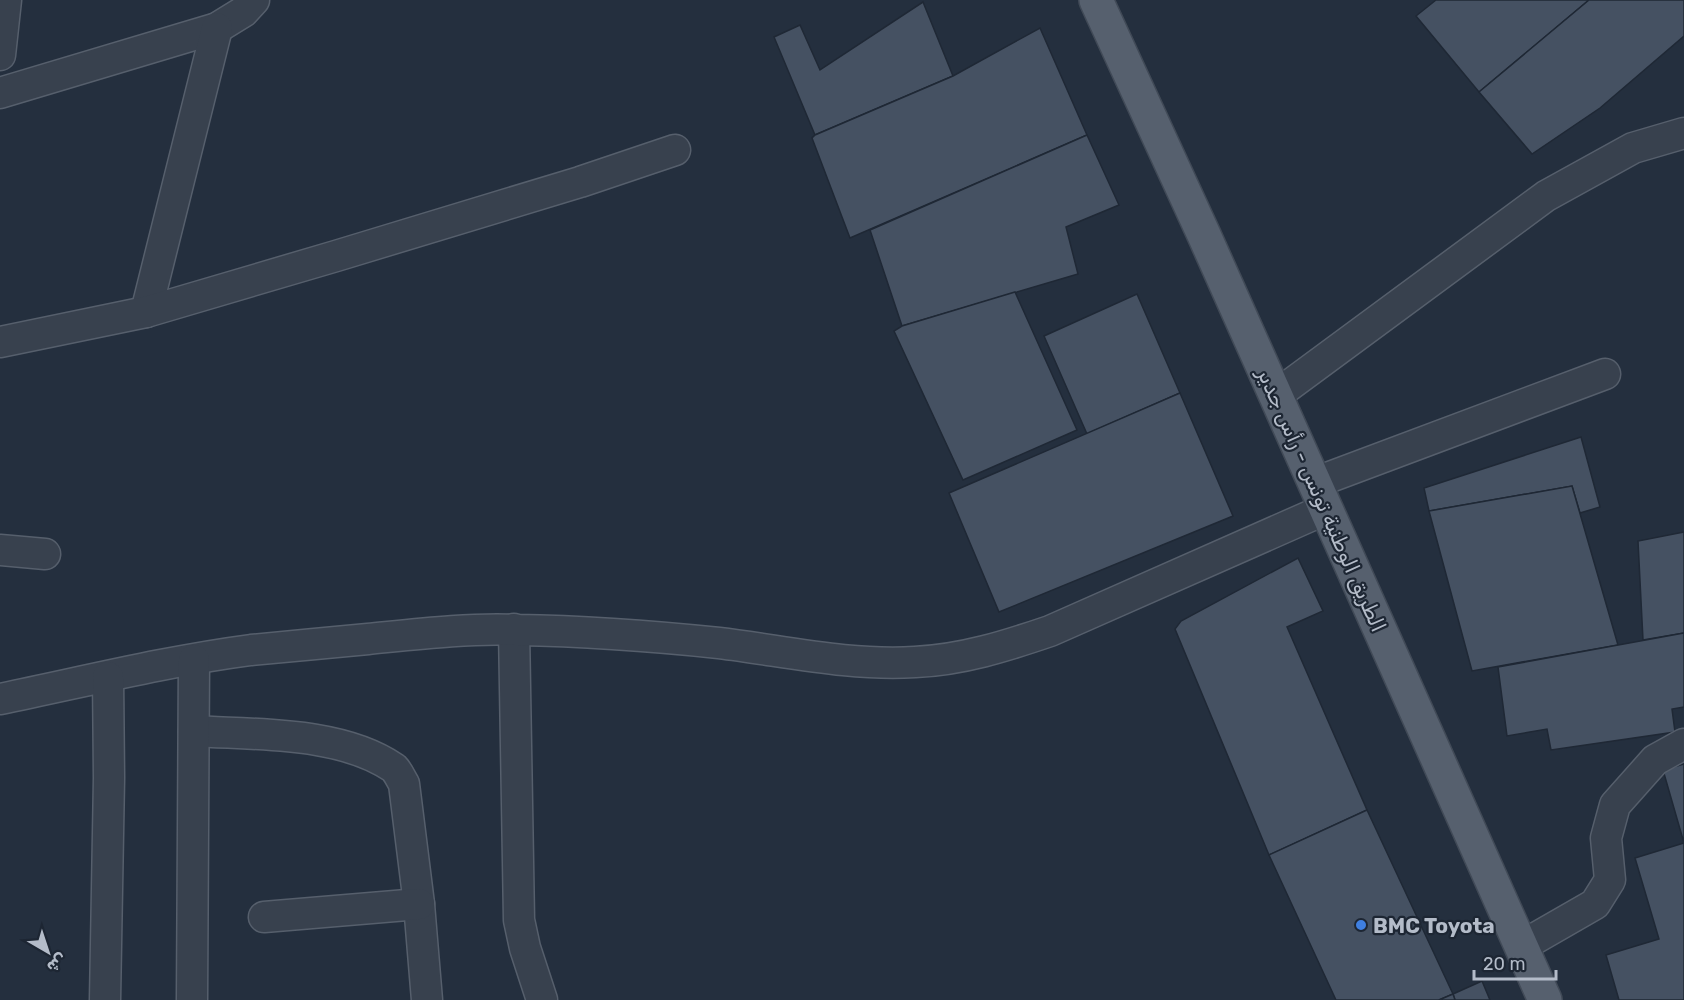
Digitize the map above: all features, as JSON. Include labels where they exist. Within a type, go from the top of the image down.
[{"type":"main road","name":"الطريق الوطنية تونس - رأس جدير","points":[[1096,0],[1204,235],[1545,1000]]},
{"type":"street","points":[[0,55],[6,0]]},
{"type":"street","points":[[0,93],[217,28],[243,12],[254,0]]},
{"type":"street","points":[[146,312],[217,28]]},
{"type":"street","points":[[1275,396],[1546,196],[1633,148],[1684,134]]},
{"type":"street","points":[[0,342],[146,312],[580,182],[675,150]]},
{"type":"street","points":[[0,699],[194,660],[251,651],[434,633],[514,629],[709,642],[837,660],[876,663],[958,658],[1003,647],[1050,631],[1320,496],[1605,374]]},
{"type":"street","points":[[0,550],[45,554]]},
{"type":"street","points":[[514,629],[519,920],[525,948],[542,1000]]},
{"type":"street","points":[[192,1000],[194,660]]},
{"type":"street","points":[[105,1000],[109,778],[108,677]]},
{"type":"street","points":[[194,731],[296,738],[352,748],[396,770],[404,784],[419,904],[427,1000]]},
{"type":"street","points":[[1522,946],[1595,904],[1610,880],[1606,838],[1615,805],[1655,760],[1684,744]]},
{"type":"street","points":[[264,917],[419,904]]},
{"type":"building","points":[[1436,0],[1589,0],[1479,92],[1416,16]]},
{"type":"building","points":[[1589,0],[1684,0],[1684,36],[1600,108],[1532,154],[1479,92]]},
{"type":"building","points":[[923,2],[953,76],[815,135],[774,37],[800,25],[820,70]]},
{"type":"building","points":[[1040,28],[1087,135],[850,238],[812,138],[953,76]]},
{"type":"building","points":[[1087,135],[1119,205],[1066,227],[1078,274],[902,326],[870,230]]},
{"type":"building","points":[[1015,292],[1077,430],[963,480],[894,331],[902,326]]},
{"type":"building","points":[[1137,294],[1180,393],[1087,434],[1044,336]]},
{"type":"building","points":[[1180,393],[1233,516],[999,612],[949,493]]},
{"type":"building","points":[[1581,437],[1600,507],[1580,513],[1572,486],[1429,511],[1424,488]]},
{"type":"building","points":[[1572,486],[1618,645],[1472,671],[1429,511]]},
{"type":"building","points":[[1684,532],[1684,633],[1643,640],[1638,541]]},
{"type":"building","points":[[1298,558],[1323,611],[1287,627],[1367,810],[1269,855],[1175,629],[1181,621]]},
{"type":"building","points":[[1684,633],[1684,707],[1672,709],[1675,732],[1551,750],[1547,729],[1507,736],[1498,667]]},
{"type":"building","points":[[1684,764],[1684,843],[1663,770]]},
{"type":"building","name":"BMC Toyota","points":[[1367,810],[1453,994],[1439,1000],[1336,1000],[1269,855]]},
{"type":"building","points":[[1684,843],[1684,1000],[1619,1000],[1606,955],[1659,939],[1635,858]]},
{"type":"building","points":[[1482,981],[1490,1000],[1455,1000],[1453,994]]},
{"type":"building","points":[[1453,994],[1455,1000],[1439,1000]]},
{"type":"place","name":"BMC Toyota","points":[[1361,925]]}]
